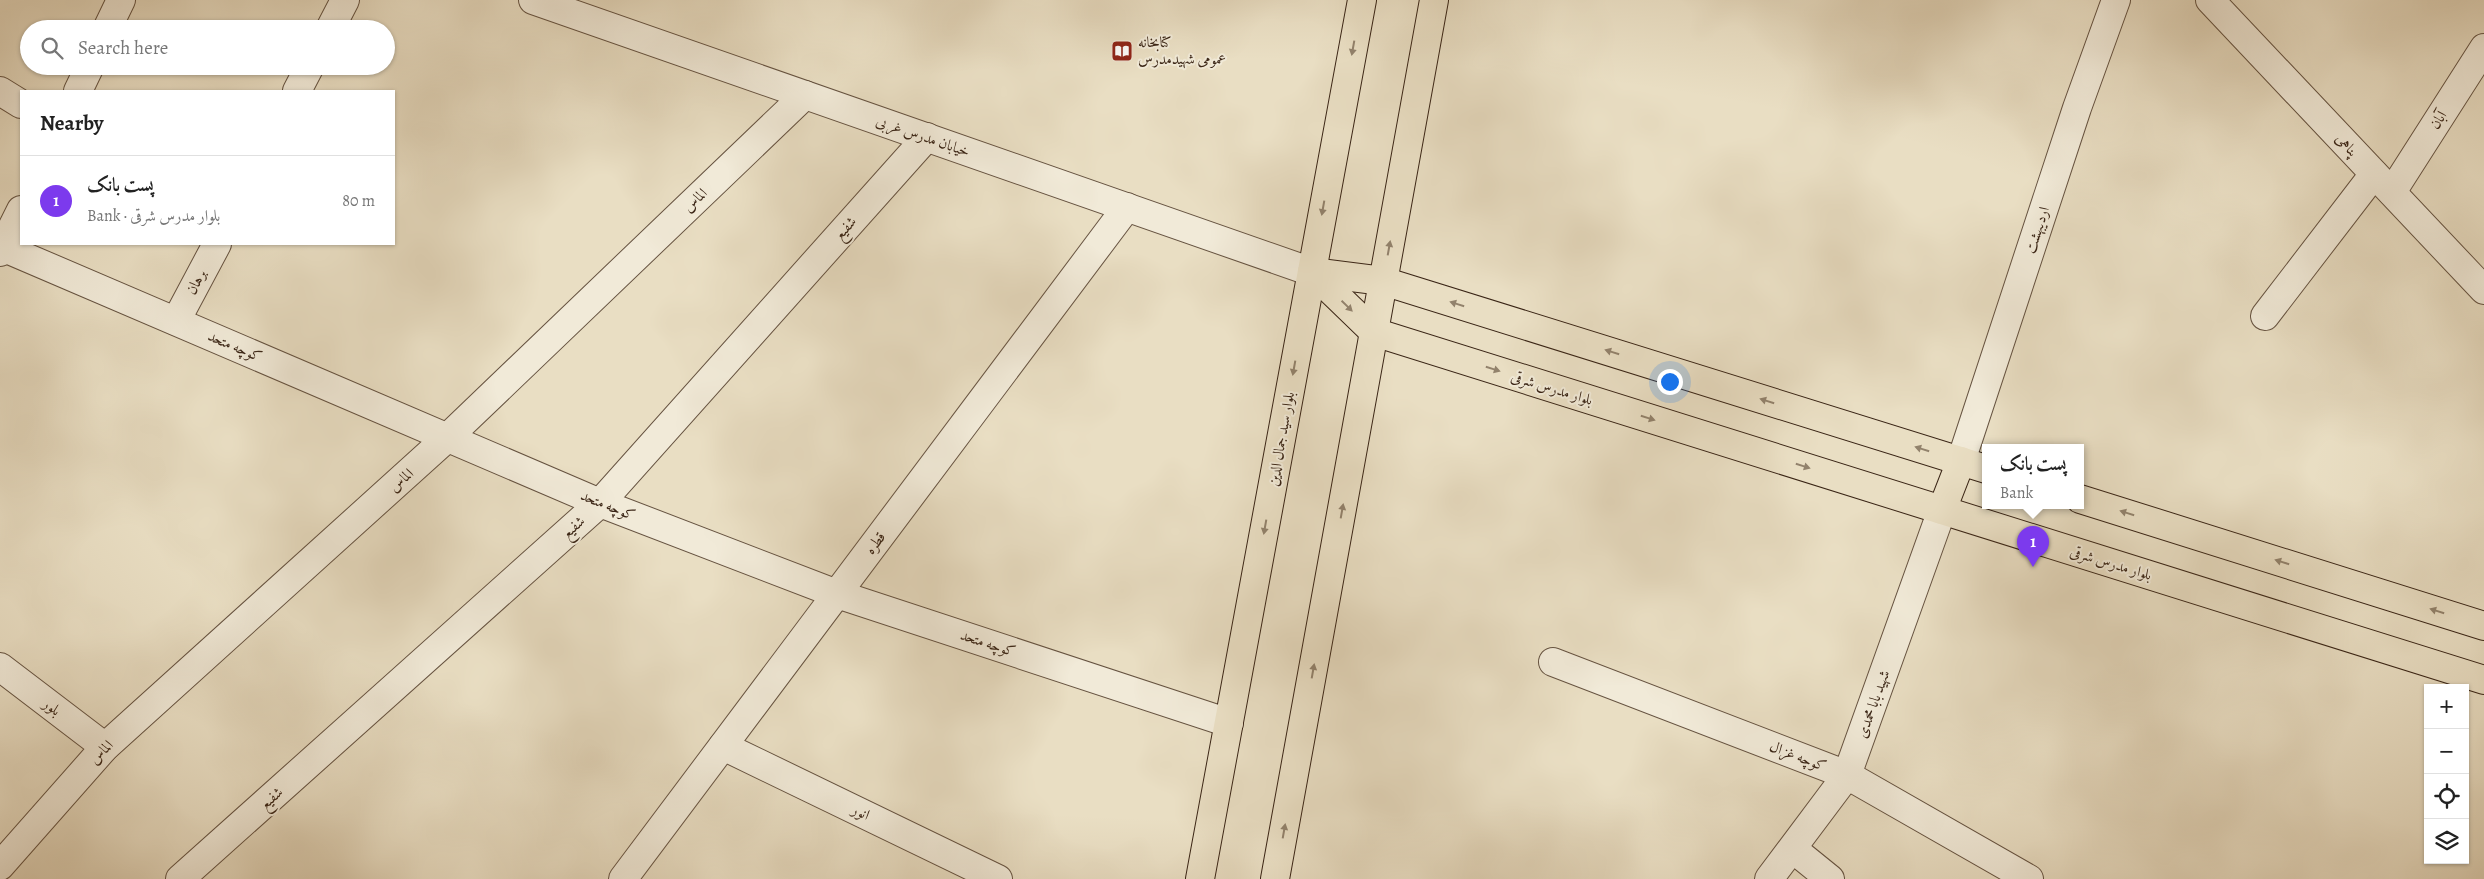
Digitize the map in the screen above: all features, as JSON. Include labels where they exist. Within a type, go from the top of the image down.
[{"type":"main road","name":"بلوار سید جمال الدین","points":[[1200,879],[1362,0]]},
{"type":"main road","points":[[1275,879],[1434,0]]},
{"type":"main road","points":[[1312,272],[1383,281],[1973,465],[1942,510]]},
{"type":"main road","name":"بلوار مدرس شرقی","points":[[1312,272],[1374,332],[2484,680]]},
{"type":"main road","points":[[2084,500],[2484,626]]},
{"type":"street","points":[[111,20],[121,0]]},
{"type":"street","points":[[335,20],[345,0]]},
{"type":"street","name":"خیابان مدرس غربی","points":[[534,0],[1312,272]]},
{"type":"street","name":"اردیبهشت","points":[[1973,465],[2074,118],[2116,0]]},
{"type":"street","name":"پناهی","points":[[2210,0],[2484,290]]},
{"type":"street","name":"آبان","points":[[2265,316],[2383,183],[2484,48]]},
{"type":"street","points":[[78,90],[86,75]]},
{"type":"street","points":[[298,90],[305,75]]},
{"type":"street","points":[[0,91],[20,103]]},
{"type":"street","name":"الماس","points":[[0,866],[104,747],[448,437],[805,95]]},
{"type":"street","name":"شفیع","points":[[180,879],[600,503],[927,137]]},
{"type":"street","name":"قطره","points":[[623,879],[1126,207]]},
{"type":"street","points":[[1,250],[20,212]]},
{"type":"street","name":"برهان","points":[[176,321],[216,245]]},
{"type":"street","name":"کوچه متحد","points":[[1,250],[176,321],[600,503],[838,594],[1229,723]]},
{"type":"street","name":"شهید بابا محمدی","points":[[1769,879],[1793,850],[1847,776],[1942,510]]},
{"type":"street","name":"کوچه غزال","points":[[1553,662],[1847,776],[2029,879]]},
{"type":"street","name":"بلور","points":[[0,667],[104,747]]},
{"type":"street","name":"انور","points":[[723,746],[998,879]]},
{"type":"street","points":[[1793,850],[1830,879]]},
{"type":"place","name":"کتابخانه عمومی شهیدمدرس","points":[[1122,51]]},
{"type":"place","name":"پست بانک","points":[[2033,567]]}]
